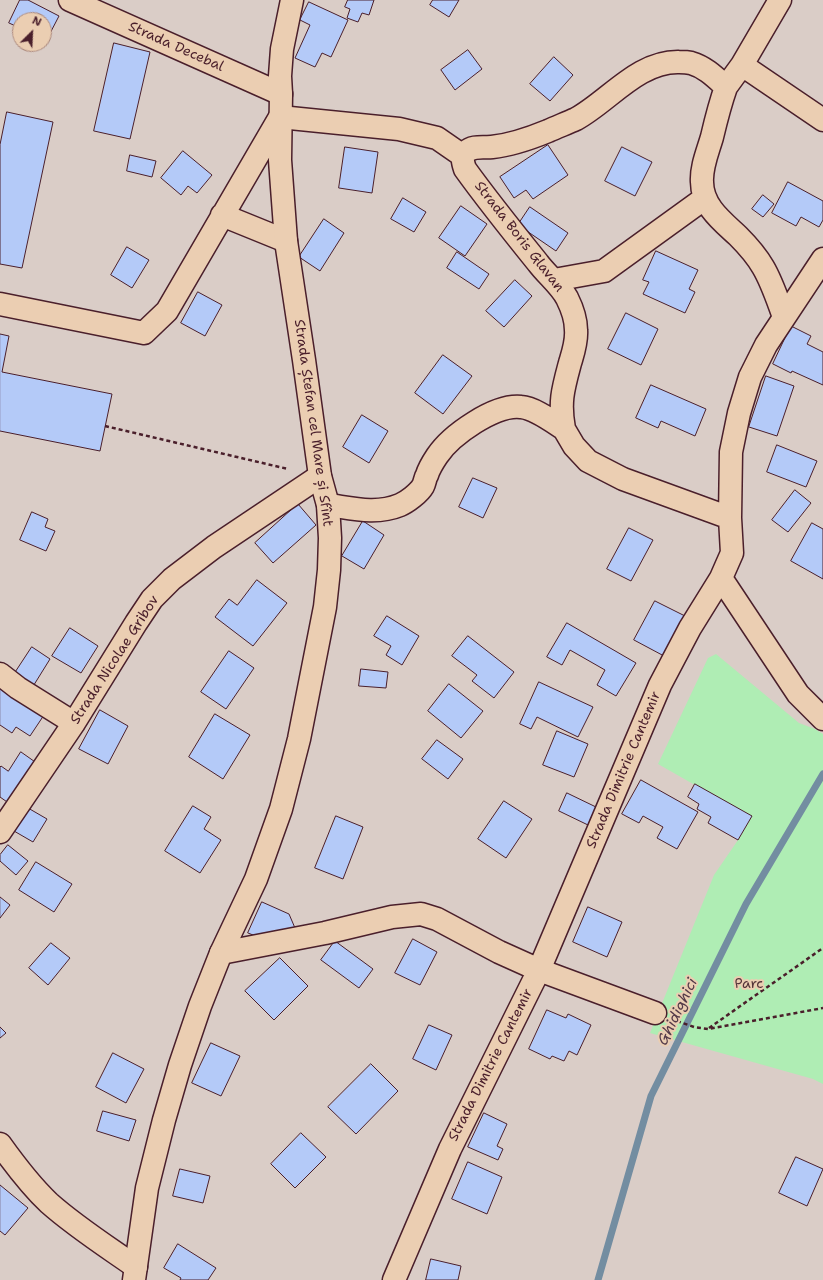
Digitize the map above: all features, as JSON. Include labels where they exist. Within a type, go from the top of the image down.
[{"type":"street","name":"Strada Decebal","points":[[70,0],[281,94]]},
{"type":"street","name":"Strada Ștefan cel Mare și Sfînt","points":[[135,1273],[147,1188],[164,1120],[180,1065],[221,953],[258,872],[281,809],[299,739],[325,607],[329,570],[330,538],[328,505],[320,476],[286,241],[280,160],[280,76],[282,49],[292,0]]},
{"type":"street","points":[[780,0],[742,65],[726,87],[719,106],[705,159],[702,182],[705,198],[718,218],[751,250],[764,267],[784,317]]},
{"type":"street","points":[[280,117],[399,129],[436,138],[463,156],[467,151],[474,147],[492,147],[507,144],[540,134],[576,119],[627,82],[656,65],[674,62],[690,62],[707,70],[726,87]]},
{"type":"street","points":[[742,65],[823,120]]},
{"type":"street","name":"Strada Ștefan cel Mare și Sfînt","points":[[0,304],[144,333],[168,311],[222,215],[280,117]]},
{"type":"street","name":"Strada Boris Glavan","points":[[463,156],[462,161],[465,168],[477,185],[535,260],[554,280],[567,298],[574,317],[576,341],[562,396],[561,413],[564,429]]},
{"type":"street","points":[[554,280],[604,271],[705,198]]},
{"type":"street","points":[[222,215],[286,241]]},
{"type":"street","name":"Strada Dimitrie Cantemir","points":[[394,1280],[450,1149],[539,970],[660,686],[690,628],[721,578],[732,553],[730,518],[731,452],[739,413],[750,377],[766,345],[823,260]]},
{"type":"street","points":[[328,505],[366,510],[384,510],[401,505],[416,494],[422,487],[427,474],[438,455],[448,443],[462,431],[504,408],[522,407],[541,414],[564,429],[574,446],[588,461],[623,479],[730,518]]},
{"type":"street","name":"Strada Nicolae Gribov","points":[[0,832],[74,723],[152,599],[172,579],[214,547],[320,476]]},
{"type":"street","points":[[721,578],[798,694],[823,719]]},
{"type":"street","points":[[0,674],[18,688],[74,723]]},
{"type":"street","points":[[221,953],[325,933],[392,917],[421,914],[437,918],[499,952],[539,970],[655,1013]]},
{"type":"street","name":"Strada Ștefan cel Mare și Sfînt","points":[[0,1144],[18,1171],[49,1203],[135,1273]]},
{"type":"path","points":[[105,426],[320,476]]},
{"type":"path","points":[[708,1029],[823,948]]},
{"type":"path","points":[[694,1027],[708,1029],[823,1008]]},
{"type":"green space","name":"Parc","points":[[716,654],[799,723],[815,729],[823,734],[823,1084],[813,1079],[650,1033],[714,875],[738,840],[751,817],[658,764],[708,658]]},
{"type":"building","points":[[20,0],[28,0],[51,12],[14,12]]},
{"type":"building","points":[[348,0],[374,0],[369,15],[362,13],[358,22],[347,18],[350,9],[345,7]]},
{"type":"building","points":[[433,0],[459,0],[449,17],[430,5]]},
{"type":"building","points":[[309,2],[348,20],[331,57],[322,53],[315,67],[295,58],[310,25],[300,20]]},
{"type":"building","points":[[52,12],[59,16],[52,29]]},
{"type":"building","points":[[12,17],[12,24],[9,23]]},
{"type":"building","points":[[114,43],[150,52],[130,139],[94,131]]},
{"type":"building","points":[[468,50],[482,69],[455,90],[441,70]]},
{"type":"building","points":[[554,57],[573,75],[550,101],[530,84]]},
{"type":"building","points":[[7,112],[53,122],[22,268],[0,264],[0,145]]},
{"type":"building","points":[[548,145],[568,175],[533,199],[526,190],[514,198],[500,177]]},
{"type":"building","points":[[345,147],[378,152],[372,193],[339,188]]},
{"type":"building","points":[[622,147],[652,162],[635,196],[605,181]]},
{"type":"building","points":[[183,151],[212,175],[197,193],[188,186],[181,195],[161,178]]},
{"type":"building","points":[[130,155],[156,161],[152,177],[127,171]]},
{"type":"building","points":[[788,182],[823,201],[823,220],[819,227],[801,217],[796,226],[772,213]]},
{"type":"building","points":[[763,195],[774,204],[763,217],[752,209]]},
{"type":"building","points":[[403,198],[426,212],[414,232],[391,219]]},
{"type":"building","points":[[461,206],[487,224],[465,256],[439,238]]},
{"type":"building","points":[[530,207],[568,233],[556,251],[518,225]]},
{"type":"building","points":[[324,219],[344,233],[320,271],[299,257]]},
{"type":"building","points":[[127,247],[149,260],[132,288],[111,275]]},
{"type":"building","points":[[656,251],[698,270],[689,289],[695,292],[685,313],[643,294],[649,282],[643,280]]},
{"type":"building","points":[[457,252],[489,274],[479,289],[447,268]]},
{"type":"building","points":[[515,280],[532,296],[504,327],[486,311]]},
{"type":"building","points":[[198,292],[222,305],[205,336],[181,323]]},
{"type":"building","points":[[626,313],[658,329],[641,365],[608,349]]},
{"type":"building","points":[[791,326],[811,336],[807,344],[823,352],[823,385],[792,371],[791,373],[773,364]]},
{"type":"building","points":[[0,334],[9,336],[2,372],[112,394],[100,451],[0,431]]},
{"type":"building","points":[[443,355],[472,376],[443,414],[415,393]]},
{"type":"building","points":[[766,376],[794,386],[777,436],[749,427]]},
{"type":"building","points":[[651,385],[706,409],[695,436],[661,421],[658,428],[636,418]]},
{"type":"building","points":[[362,415],[388,431],[369,463],[343,447]]},
{"type":"building","points":[[777,445],[817,461],[806,487],[767,472]]},
{"type":"building","points":[[473,478],[497,488],[483,518],[459,507]]},
{"type":"building","points":[[795,490],[811,503],[788,532],[772,520]]},
{"type":"building","points":[[298,504],[316,525],[273,563],[255,543]]},
{"type":"building","points":[[32,512],[48,519],[45,527],[55,531],[46,551],[20,540]]},
{"type":"building","points":[[363,521],[384,535],[364,569],[342,556]]},
{"type":"building","points":[[812,523],[823,529],[823,579],[791,561]]},
{"type":"building","points":[[629,528],[653,540],[631,581],[607,569]]},
{"type":"building","points":[[257,580],[287,603],[253,646],[215,617],[229,599],[237,605]]},
{"type":"building","points":[[655,601],[685,616],[664,656],[634,640]]},
{"type":"building","points":[[387,616],[419,636],[402,665],[386,655],[391,646],[374,636]]},
{"type":"building","points":[[567,623],[636,663],[616,696],[597,685],[605,670],[570,650],[562,665],[547,657]]},
{"type":"building","points":[[70,628],[98,646],[81,673],[52,656]]},
{"type":"building","points":[[468,636],[514,672],[494,698],[472,681],[477,675],[452,656]]},
{"type":"building","points":[[32,647],[50,659],[32,688],[13,676]]},
{"type":"building","points":[[229,651],[254,668],[226,709],[201,692]]},
{"type":"building","points":[[361,669],[388,672],[386,688],[359,686]]},
{"type":"building","points":[[539,682],[593,707],[578,737],[537,717],[531,729],[520,724]]},
{"type":"building","points":[[449,684],[483,711],[461,738],[428,711]]},
{"type":"building","points":[[0,688],[44,715],[30,736],[16,727],[12,733],[0,725]]},
{"type":"building","points":[[100,710],[128,726],[108,764],[79,749]]},
{"type":"building","points":[[215,714],[250,735],[223,779],[189,757]]},
{"type":"building","points":[[557,731],[588,744],[574,777],[543,765]]},
{"type":"building","points":[[437,740],[463,759],[448,779],[422,759]]},
{"type":"building","points":[[21,752],[38,764],[10,804],[0,797],[0,767],[1,766],[8,771]]},
{"type":"building","points":[[641,780],[698,812],[677,849],[657,838],[663,827],[643,816],[639,823],[622,814]]},
{"type":"building","points":[[695,784],[752,816],[738,840],[708,823],[711,817],[697,809],[699,804],[688,797]]},
{"type":"building","points":[[567,793],[596,807],[588,825],[559,811]]},
{"type":"building","points":[[504,801],[532,819],[506,858],[478,839]]},
{"type":"building","points":[[193,806],[211,817],[204,829],[221,840],[200,873],[165,851]]},
{"type":"building","points":[[28,808],[47,819],[33,842],[14,831]]},
{"type":"building","points":[[336,816],[363,827],[343,879],[315,868]]},
{"type":"building","points":[[8,845],[28,861],[16,875],[0,861],[0,855]]},
{"type":"building","points":[[36,862],[72,884],[54,912],[19,890]]},
{"type":"building","points":[[0,897],[10,905],[0,918]]},
{"type":"building","points":[[262,902],[289,914],[295,928],[283,936],[272,932],[268,941],[248,933]]},
{"type":"building","points":[[588,907],[622,922],[607,957],[573,942]]},
{"type":"building","points":[[413,939],[437,952],[420,985],[395,973]]},
{"type":"building","points":[[335,941],[373,969],[359,988],[321,960]]},
{"type":"building","points":[[51,943],[70,958],[48,985],[29,968]]},
{"type":"building","points":[[280,958],[308,986],[274,1020],[245,991]]},
{"type":"building","points":[[547,1010],[566,1018],[568,1014],[591,1025],[577,1055],[569,1051],[564,1061],[552,1056],[550,1059],[529,1049]]},
{"type":"building","points":[[429,1025],[452,1035],[436,1070],[413,1059]]},
{"type":"building","points":[[0,1027],[6,1033],[0,1038]]},
{"type":"building","points":[[211,1043],[240,1056],[221,1096],[192,1083]]},
{"type":"building","points":[[113,1053],[144,1069],[126,1103],[96,1087]]},
{"type":"building","points":[[371,1064],[398,1091],[356,1134],[328,1107]]},
{"type":"building","points":[[103,1111],[136,1120],[129,1141],[97,1131]]},
{"type":"building","points":[[484,1113],[507,1124],[497,1146],[503,1149],[498,1160],[468,1147]]},
{"type":"building","points":[[301,1133],[326,1157],[295,1188],[271,1164]]},
{"type":"building","points":[[796,1157],[823,1169],[807,1206],[779,1193]]},
{"type":"building","points":[[468,1162],[502,1177],[487,1214],[452,1199]]},
{"type":"building","points":[[180,1169],[210,1176],[203,1203],[173,1196]]},
{"type":"building","points":[[0,1185],[28,1208],[5,1235],[0,1231]]},
{"type":"building","points":[[178,1244],[216,1268],[208,1280],[180,1280],[181,1278],[164,1268]]},
{"type":"building","points":[[431,1259],[461,1266],[458,1280],[426,1280]]},
{"type":"waterway","name":"Ghidighici","points":[[598,1280],[651,1096],[746,904],[823,774]]}]
